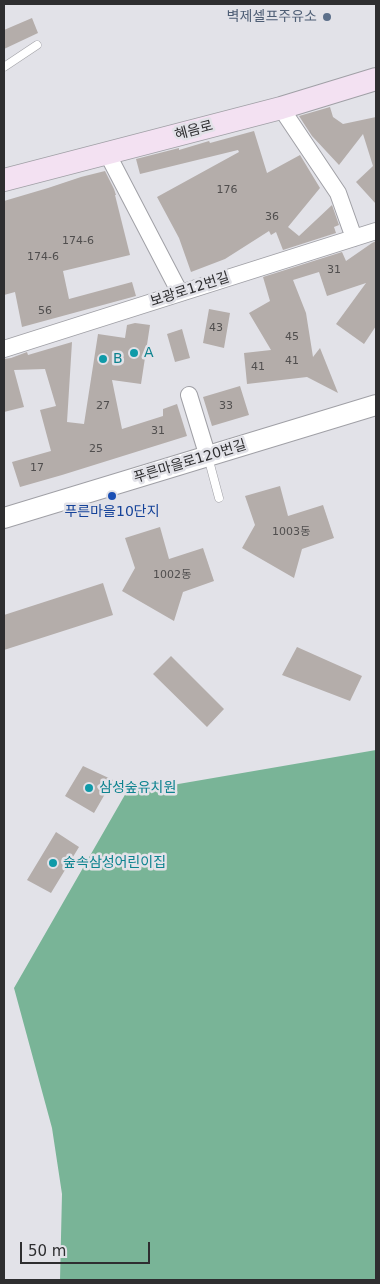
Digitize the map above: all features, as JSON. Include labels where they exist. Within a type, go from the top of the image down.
[{"type":"main road","name":"혜음로","points":[[4,180],[281,108],[376,79]]},
{"type":"street","points":[[281,108],[338,193],[354,238]]},
{"type":"street","points":[[107,154],[180,293]]},
{"type":"street","name":"보광로12번길","points":[[4,349],[376,231]]},
{"type":"street","points":[[189,395],[208,457]]},
{"type":"street","name":"푸른마을로120번길","points":[[4,518],[376,405]]},
{"type":"lane","points":[[4,67],[37,45]]},
{"type":"lane","points":[[208,457],[220,498]]},
{"type":"green space","points":[[376,750],[376,1280],[60,1280],[62,1194],[52,1128],[14,988],[126,793]]},
{"type":"building","points":[[32,18],[38,33],[4,49],[4,30]]},
{"type":"building","points":[[330,107],[333,117],[343,124],[376,117],[376,204],[356,182],[373,166],[363,134],[339,165],[312,136],[299,116]]},
{"type":"building","points":[[254,131],[267,173],[300,155],[320,188],[288,227],[299,236],[332,205],[339,225],[334,227],[336,233],[283,250],[276,232],[271,235],[269,231],[225,259],[191,272],[179,238],[157,197],[239,152],[238,150],[140,174],[136,159],[179,148],[179,150],[209,141],[210,143]]},
{"type":"building","points":[[105,171],[116,195],[130,255],[63,271],[69,299],[132,282],[136,296],[22,327],[15,292],[4,295],[4,201]]},
{"type":"building","points":[[376,241],[376,326],[364,344],[336,324],[366,283],[327,296],[319,272],[293,280],[306,313],[313,357],[320,348],[338,393],[307,377],[247,384],[244,353],[271,350],[249,313],[270,301],[263,277],[342,252],[346,261]]},
{"type":"building","points":[[209,309],[230,313],[224,348],[203,343]]},
{"type":"building","points":[[135,323],[150,325],[141,384],[112,380],[122,429],[163,416],[163,409],[177,404],[187,436],[20,487],[12,462],[51,451],[40,410],[56,406],[45,369],[14,370],[24,407],[4,412],[4,359],[27,352],[28,355],[72,342],[67,422],[84,424],[98,334],[125,338],[127,325]]},
{"type":"building","points":[[182,329],[190,358],[175,362],[167,334]]},
{"type":"building","points":[[240,386],[249,415],[212,426],[203,397]]},
{"type":"building","points":[[280,486],[288,516],[323,505],[334,538],[302,549],[294,578],[242,548],[255,525],[245,496]]},
{"type":"building","points":[[160,527],[169,559],[203,548],[214,581],[183,592],[174,621],[122,591],[135,568],[125,538]]},
{"type":"building","points":[[103,583],[113,615],[4,650],[4,615]]},
{"type":"building","points":[[297,647],[362,676],[350,701],[282,675]]},
{"type":"building","points":[[171,656],[224,709],[207,727],[153,674]]},
{"type":"building","name":"삼성숲유치원","points":[[83,766],[113,780],[94,813],[65,796]]},
{"type":"building","name":"숲속삼성어린이집","points":[[56,832],[79,847],[51,893],[27,880]]},
{"type":"place","name":"벽제셀프주유소","points":[[327,17]]},
{"type":"place","name":"A","points":[[134,353]]},
{"type":"place","name":"B","points":[[103,359]]},
{"type":"place","name":"푸른마을10단지","points":[[112,496]]},
{"type":"place","name":"삼성숲유치원","points":[[89,788]]},
{"type":"place","name":"숲속삼성어린이집","points":[[53,863]]}]
